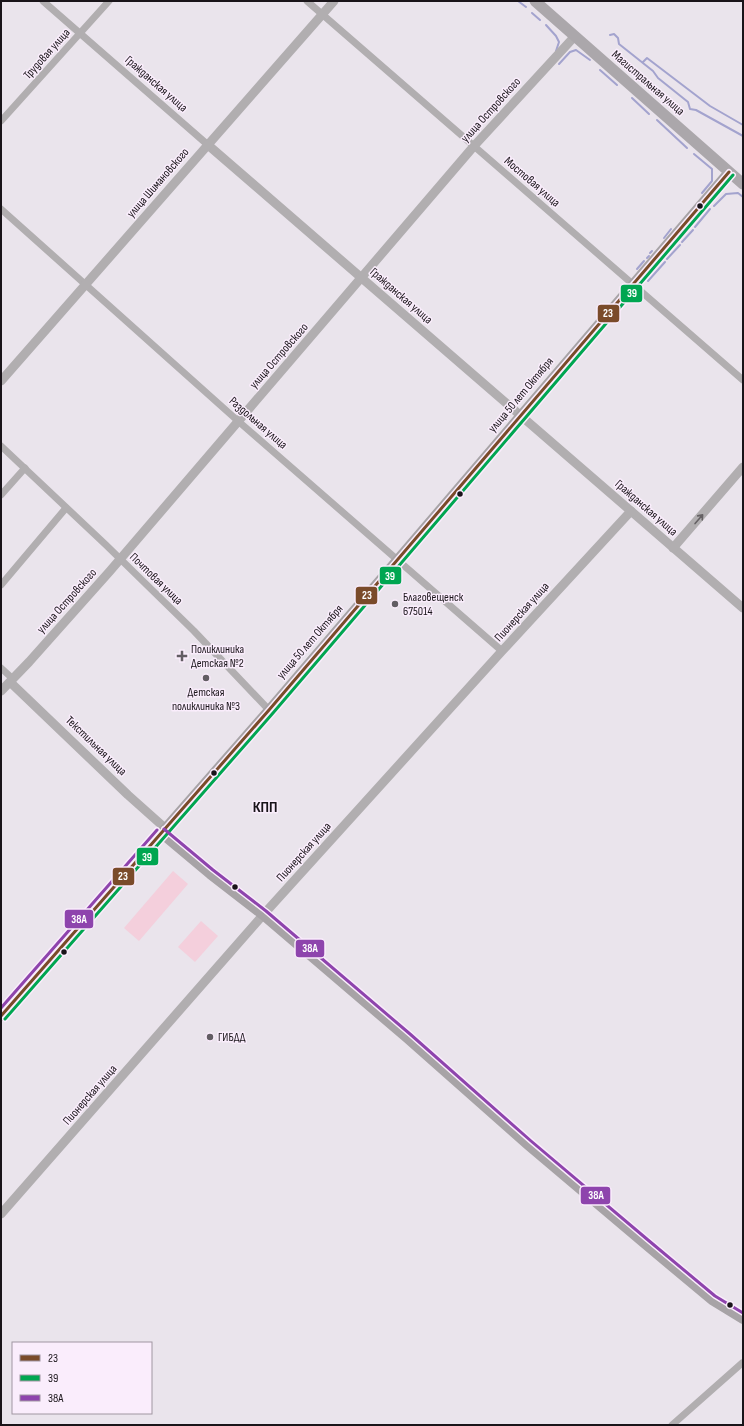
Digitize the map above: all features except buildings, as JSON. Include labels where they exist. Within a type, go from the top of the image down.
[{"type":"main road","name":"Магистральная улица","points":[[535,1],[743,184]]},
{"type":"main road","name":"улица 50 лет Октября","points":[[1,1016],[269,710],[729,172]]},
{"type":"main road","name":"Текстильная улица","points":[[163,831],[210,874],[263,915],[593,1200],[712,1300],[743,1319]]},
{"type":"street","name":"Гражданская улица","points":[[43,1],[743,608]]},
{"type":"street","name":"Трудовая улица","points":[[1,121],[110,1]]},
{"type":"street","name":"Мостовая улица","points":[[307,1],[743,380]]},
{"type":"street","name":"улица Шимановского","points":[[1,381],[334,1]]},
{"type":"street","name":"улица Островского","points":[[1,691],[72,615],[474,146],[575,36]]},
{"type":"street","name":"Раздольная улица","points":[[1,209],[238,421],[502,651]]},
{"type":"street","name":"Почтовая улица","points":[[1,446],[194,631],[269,710]]},
{"type":"street","points":[[1,495],[24,468]]},
{"type":"street","points":[[673,548],[743,468]]},
{"type":"street","points":[[1,585],[66,508]]},
{"type":"street","name":"Пионерская улица","points":[[1,1214],[263,915],[631,511]]},
{"type":"street","name":"Текстильная улица","points":[[1,668],[11,681],[163,831]]},
{"type":"street","points":[[672,1425],[742,1363]]},
{"type":"shaded area","points":[[173,871],[188,884],[139,941],[124,928]]},
{"type":"shaded area","points":[[201,921],[218,936],[195,962],[178,947]]},
{"type":"waterway","points":[[518,1],[526,7]]},
{"type":"waterway","points":[[532,13],[540,20]]},
{"type":"waterway","points":[[546,25],[556,36],[559,42],[556,51]]},
{"type":"waterway","points":[[610,35],[614,34],[618,38],[619,44],[653,71],[658,78],[688,102],[690,109],[696,110],[743,136]]},
{"type":"waterway","points":[[559,64],[570,52],[576,50],[590,60]]},
{"type":"waterway","points":[[643,62],[647,58],[710,106],[743,125]]},
{"type":"waterway","points":[[600,70],[617,85]]},
{"type":"waterway","points":[[632,98],[649,114]]},
{"type":"waterway","points":[[657,120],[687,148]]},
{"type":"waterway","points":[[694,154],[712,169],[712,181],[702,193]]},
{"type":"waterway","points":[[714,206],[726,194],[738,193],[743,197]]},
{"type":"waterway","points":[[695,227],[710,209]]},
{"type":"waterway","points":[[664,238],[671,229]]},
{"type":"waterway","points":[[682,242],[693,230]]},
{"type":"waterway","points":[[667,259],[680,245]]},
{"type":"waterway","points":[[637,269],[644,261]]},
{"type":"waterway","points":[[648,281],[665,262]]},
{"type":"transit line","name":"23","points":[[1,1016],[269,710],[729,172]]},
{"type":"transit line","name":"39","points":[[5,1019],[273,713],[733,175]]},
{"type":"transit line","name":"38А","points":[[164,829],[213,870],[266,911],[410,1034],[531,1141],[648,1240],[715,1296],[743,1313]]},
{"type":"transit line","name":"38А","points":[[1,1008],[157,830]]},
{"type":"place","name":"Благовещенск 675014","points":[[395,604]]},
{"type":"place","name":"Поликлиника Детская №2","points":[[182,656]]},
{"type":"place","name":"Детская поликлиника №3","points":[[206,678]]},
{"type":"place","name":"ГИБДД","points":[[210,1037]]},
{"type":"district","name":"КПП","points":[[265,807]]}]
